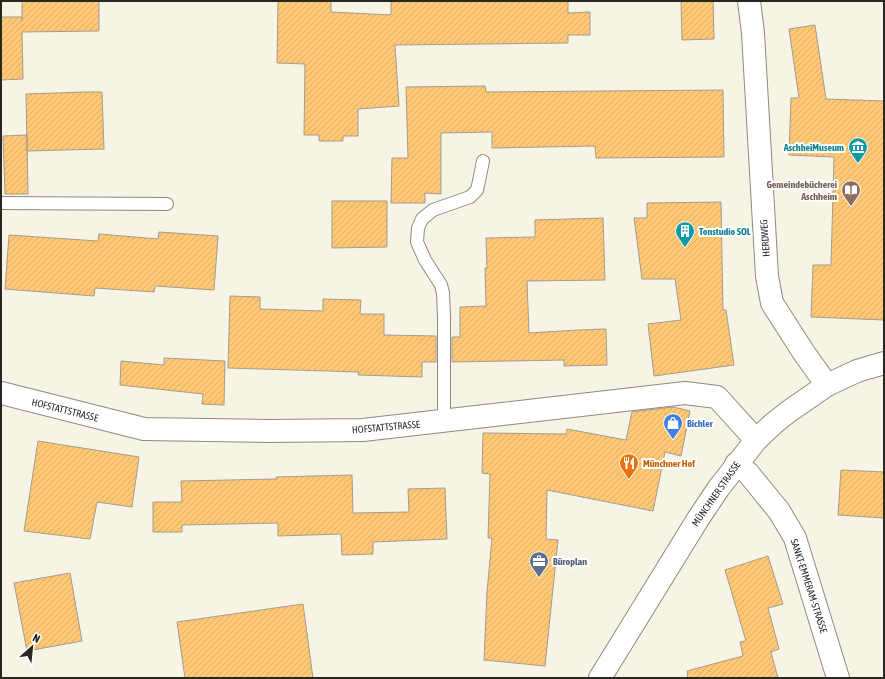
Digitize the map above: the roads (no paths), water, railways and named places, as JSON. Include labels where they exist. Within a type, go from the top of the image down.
[{"type":"street","name":"HERDWEG","points":[[749,1],[767,276],[772,302],[827,386]]},
{"type":"street","name":"MÜNCHNER STRASSE","points":[[600,678],[698,519],[736,464],[756,440],[788,412],[827,386],[858,371],[884,363]]},
{"type":"street","name":"HOFSTATTSTRASSE","points":[[1,393],[144,429],[269,431],[363,430],[685,393],[717,397],[756,440]]},
{"type":"street","name":"SANKT-EMMERAM-STRASSE","points":[[736,464],[748,473],[779,511],[795,538],[838,678]]},
{"type":"lane","points":[[444,421],[444,293],[441,285],[425,260],[417,242],[418,228],[422,219],[433,210],[470,196],[477,190],[483,161]]},
{"type":"lane","points":[[1,204],[167,204]]},
{"type":"place","name":"AschheiMuseum","points":[[858,164]]},
{"type":"place","name":"Gemeindebücherei Aschheim","points":[[851,207]]},
{"type":"place","name":"Tonstudio SOL","points":[[685,248]]},
{"type":"place","name":"Bichler","points":[[673,440]]},
{"type":"place","name":"Münchner Hof","points":[[629,480]]},
{"type":"place","name":"Büroplan","points":[[539,578]]}]
